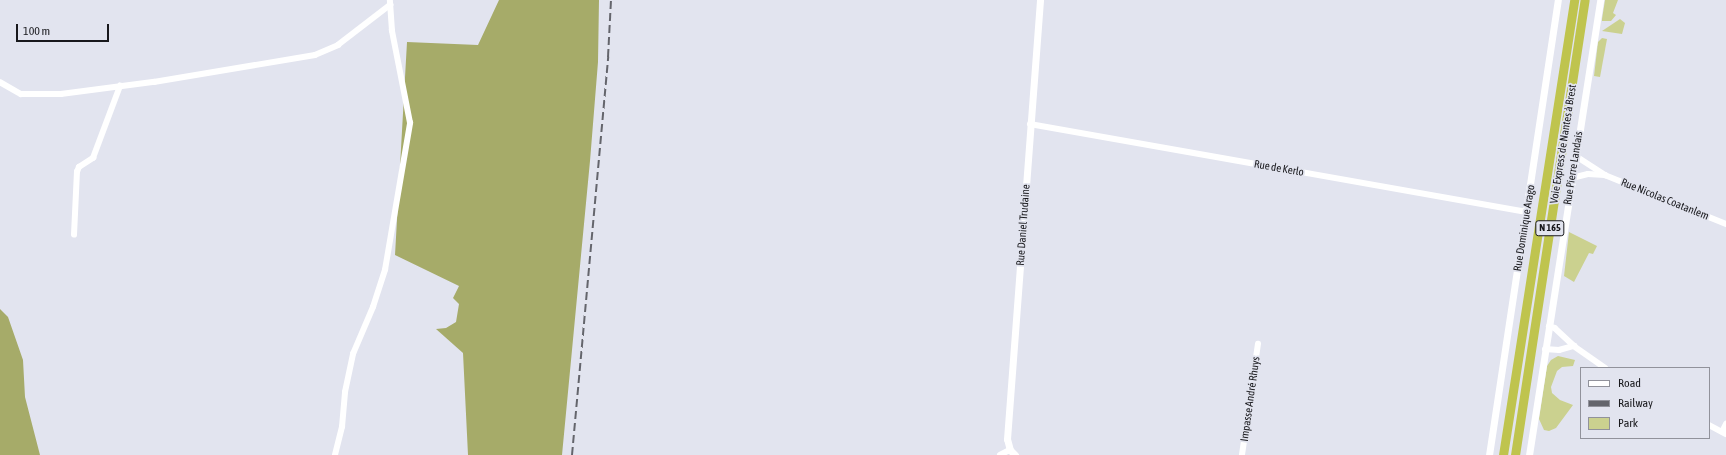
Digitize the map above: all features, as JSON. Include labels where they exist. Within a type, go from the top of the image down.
[{"type":"highway","name":"Voie Express de Nantes à Brest","points":[[1503,455],[1574,0]]},
{"type":"highway","name":"Voie Express de Nantes à Brest","points":[[1515,455],[1585,0]]},
{"type":"street","name":"Rue Daniel Trudaine","points":[[1012,453],[1007,439],[1040,0]]},
{"type":"street","name":"Rue Dominique Arago","points":[[1489,455],[1558,0]]},
{"type":"street","name":"Rue Pierre Landais","points":[[1529,455],[1600,0]]},
{"type":"street","points":[[0,82],[21,94],[61,94],[315,55],[338,44],[390,3]]},
{"type":"street","points":[[335,455],[342,428],[345,392],[353,354],[374,307],[385,270],[410,123],[392,31],[390,3]]},
{"type":"street","points":[[74,235],[77,172],[79,167],[93,158],[120,86]]},
{"type":"street","name":"Rue de Kerlo","points":[[1030,124],[1527,212]]},
{"type":"street","name":"Rue Nicolas Coatanlem","points":[[1576,156],[1605,174],[1726,224]]},
{"type":"street","name":"Rue Nicolas Coatanlem","points":[[1572,178],[1588,174],[1605,174]]},
{"type":"street","points":[[1549,326],[1555,328],[1574,346],[1604,367]]},
{"type":"street","name":"Impasse André Rhuys","points":[[1242,455],[1258,344]]},
{"type":"street","points":[[1545,349],[1559,350],[1574,346]]},
{"type":"street","points":[[1710,426],[1724,433],[1726,424]]},
{"type":"street","points":[[1000,455],[1012,453]]},
{"type":"green space","points":[[499,0],[599,0],[598,62],[590,161],[562,455],[468,455],[463,353],[436,329],[446,328],[456,322],[459,304],[453,298],[459,286],[395,255],[407,42],[478,45]]},
{"type":"green space","points":[[1605,0],[1618,0],[1613,13],[1616,15],[1611,21],[1602,21]]},
{"type":"green space","points":[[1620,19],[1625,23],[1622,34],[1602,31]]},
{"type":"green space","points":[[1602,38],[1607,39],[1600,77],[1594,76],[1598,42]]},
{"type":"green space","points":[[1569,232],[1597,246],[1593,254],[1589,253],[1574,282],[1564,276]]},
{"type":"green space","points":[[0,309],[8,317],[23,360],[25,397],[40,455],[0,455]]},
{"type":"green space","points":[[1558,356],[1575,360],[1573,366],[1562,367],[1557,371],[1551,387],[1552,393],[1560,400],[1573,405],[1556,428],[1549,431],[1544,430],[1539,419],[1547,366],[1551,360]]},
{"type":"railway","points":[[572,455],[608,57],[611,0]]}]
